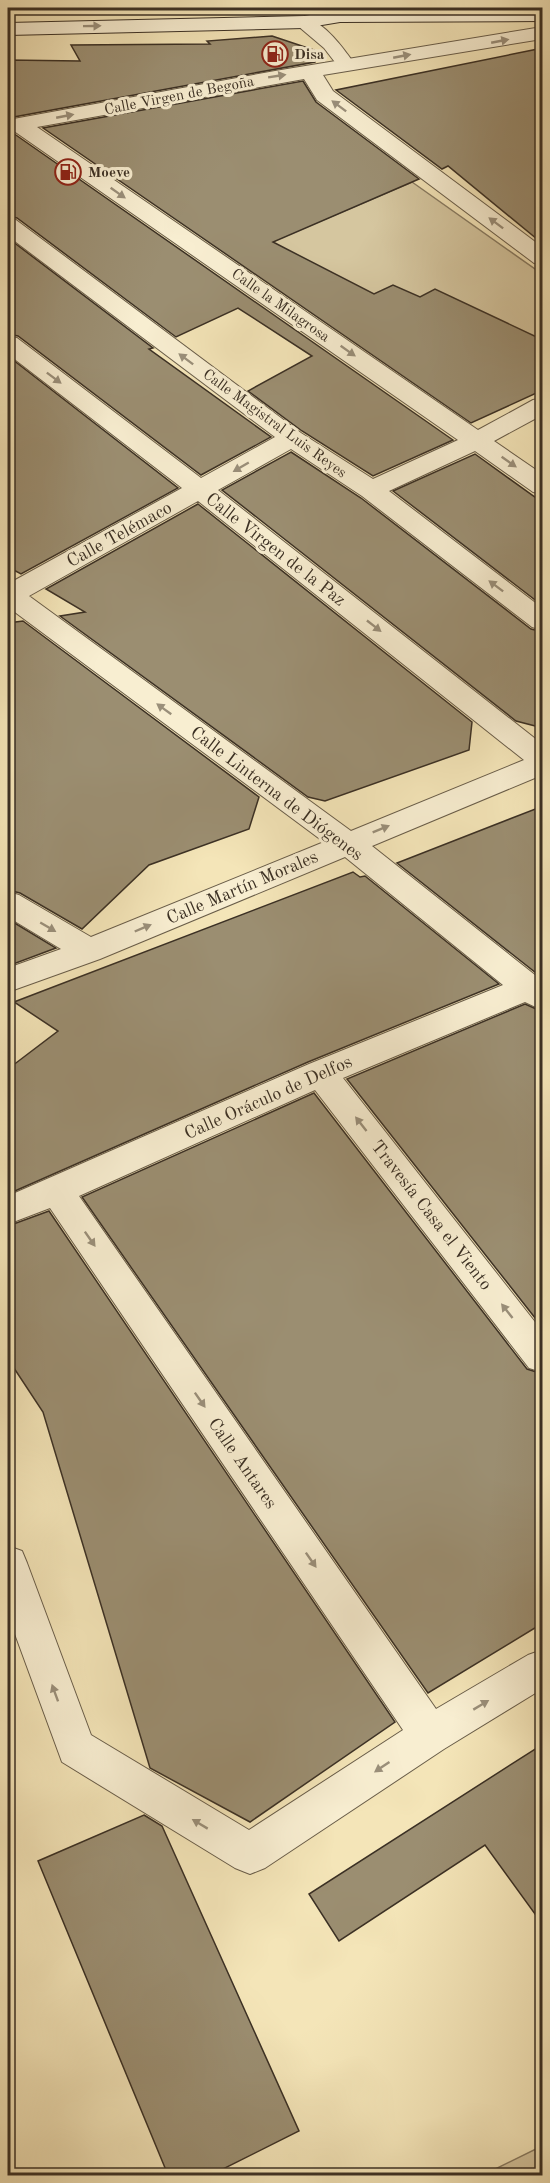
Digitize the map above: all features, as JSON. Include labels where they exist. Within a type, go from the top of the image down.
[{"type":"street","points":[[8,29],[298,15],[340,16],[379,11],[543,15]]},
{"type":"street","points":[[456,46],[469,35],[475,26],[475,15]]},
{"type":"street","name":"Calle Virgen de Begoña","points":[[13,125],[456,46],[483,44],[543,33]]},
{"type":"street","points":[[310,72],[325,95],[543,258]]},
{"type":"street","name":"Calle la Milagrosa","points":[[13,125],[543,486]]},
{"type":"street","name":"Calle Magistral Luis Reyes","points":[[8,225],[292,438],[371,490],[543,621]]},
{"type":"street","name":"Calle Virgen de la Paz","points":[[8,343],[201,490],[543,759]]},
{"type":"street","points":[[371,490],[477,440],[543,405]]},
{"type":"street","name":"Calle Telémaco","points":[[8,594],[292,438]]},
{"type":"street","name":"Calle Linterna de Diógenes","points":[[8,594],[347,843],[536,992]]},
{"type":"street","name":"Calle Martín Morales","points":[[8,980],[89,951],[543,764]]},
{"type":"street","points":[[8,903],[89,951]]},
{"type":"street","name":"Calle Oráculo de Delfos","points":[[8,1210],[57,1191],[321,1073],[536,992]]},
{"type":"street","name":"Travesía Casa el Viento","points":[[321,1073],[543,1357]]},
{"type":"street","name":"Calle Antares","points":[[57,1191],[430,1735]]},
{"type":"street","points":[[8,1563],[75,1748],[250,1854],[430,1735],[543,1668]]},
{"type":"lane","points":[[298,15],[330,44],[347,66]]},
{"type":"shaded area","points":[[412,182],[542,274],[542,346],[520,362],[268,247],[276,240]]},
{"type":"shaded area","points":[[542,2146],[542,2175],[483,2175]]},
{"type":"building","points":[[272,36],[317,51],[315,62],[8,118],[8,60],[80,61],[71,45],[210,44],[207,41]]},
{"type":"building","points":[[543,48],[543,244],[448,166],[442,169],[336,90]]},
{"type":"building","points":[[303,81],[316,102],[419,179],[273,242],[374,294],[393,285],[420,297],[435,289],[543,340],[543,390],[471,423],[43,128]]},
{"type":"building","points":[[13,133],[453,440],[373,476],[302,431],[248,391],[312,356],[238,308],[176,337],[17,218],[8,216],[8,134]]},
{"type":"building","points":[[8,238],[153,348],[149,349],[271,437],[201,475],[18,336],[8,334]]},
{"type":"building","points":[[8,356],[178,488],[21,574],[8,567]]},
{"type":"building","points":[[291,452],[361,498],[531,629],[543,632],[543,728],[516,721],[222,490]]},
{"type":"building","points":[[475,454],[543,503],[543,606],[393,491]]},
{"type":"building","points":[[198,504],[472,722],[469,750],[325,801],[308,797],[60,616],[85,612],[46,589]]},
{"type":"building","points":[[23,621],[259,797],[249,829],[149,865],[82,929],[20,893],[8,890],[8,623]]},
{"type":"building","points":[[543,806],[543,983],[541,977],[397,863]]},
{"type":"building","points":[[353,872],[360,877],[365,876],[499,984],[308,1062],[8,1194],[8,1069],[58,1031],[14,1002]]},
{"type":"building","points":[[8,919],[56,948],[8,966]]},
{"type":"building","points":[[525,1004],[543,1012],[543,1328],[347,1079]]},
{"type":"building","points":[[314,1093],[527,1369],[543,1374],[543,1623],[428,1693],[82,1197]]},
{"type":"building","points":[[49,1211],[395,1722],[250,1822],[150,1768],[43,1412],[8,1359],[8,1226]]},
{"type":"building","points":[[543,1744],[543,1925],[485,1845],[339,1941],[309,1894]]},
{"type":"building","points":[[144,1815],[162,1826],[299,2131],[211,2175],[168,2175],[38,1861]]},
{"type":"place","name":"Disa","points":[[275,54]]},
{"type":"place","name":"Moeve","points":[[68,172]]}]
